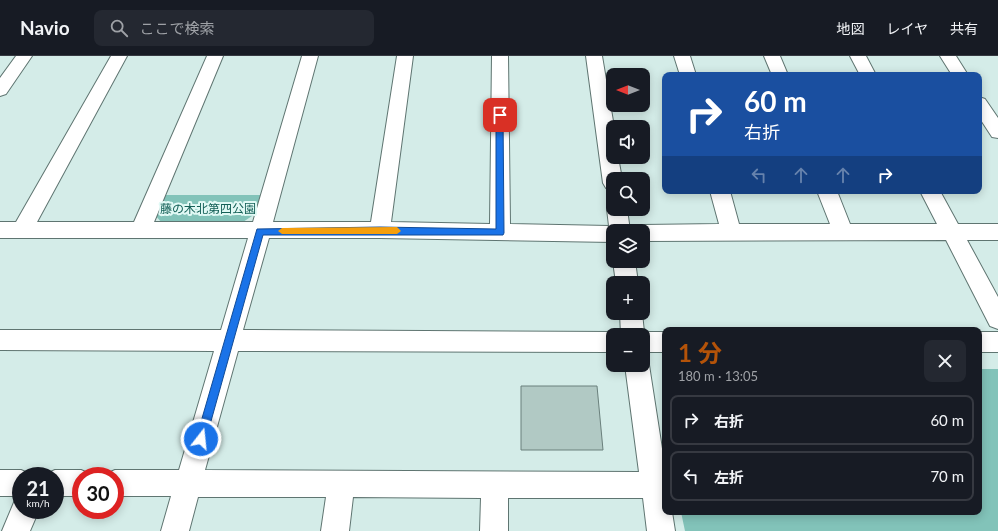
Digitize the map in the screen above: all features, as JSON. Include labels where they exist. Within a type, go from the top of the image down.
[{"type":"street","points":[[0,90],[24,56]]},
{"type":"street","points":[[22,230],[119,56]]},
{"type":"street","points":[[140,231],[215,56]]},
{"type":"street","points":[[175,531],[310,56]]},
{"type":"street","points":[[380,230],[405,56]]},
{"type":"street","points":[[500,56],[500,233]]},
{"type":"street","points":[[594,56],[611,172]]},
{"type":"street","points":[[682,56],[687,72]]},
{"type":"street","points":[[772,56],[779,72]]},
{"type":"street","points":[[858,56],[866,72]]},
{"type":"street","points":[[948,56],[958,72]]},
{"type":"street","points":[[982,108],[998,132]]},
{"type":"street","points":[[721,194],[731,232]]},
{"type":"street","points":[[828,194],[844,233]]},
{"type":"street","points":[[932,194],[998,319]]},
{"type":"street","points":[[0,230],[380,230],[606,234]]},
{"type":"street","points":[[650,233],[998,232]]},
{"type":"street","points":[[0,340],[606,342]]},
{"type":"street","points":[[650,342],[662,342]]},
{"type":"street","points":[[982,342],[998,342]]},
{"type":"street","points":[[639,372],[661,531]]},
{"type":"street","points":[[0,483],[12,483]]},
{"type":"street","points":[[124,483],[655,485]]},
{"type":"street","points":[[494,484],[494,531]]},
{"type":"street","points":[[335,531],[341,485]]},
{"type":"street","points":[[16,531],[21,519]]},
{"type":"green space","name":"藤の木北第四公園","points":[[164,195],[261,195],[255,214],[240,224],[162,223],[155,215]]},
{"type":"green space","points":[[982,369],[998,369],[998,531],[685,531],[682,515],[982,515]]},
{"type":"building","points":[[521,386],[597,386],[603,450],[521,450]]},
{"type":"slow traffic","points":[[282,231],[397,231]]},
{"type":"route","points":[[201,439],[260,231],[380,230],[500,233],[500,115]]}]
